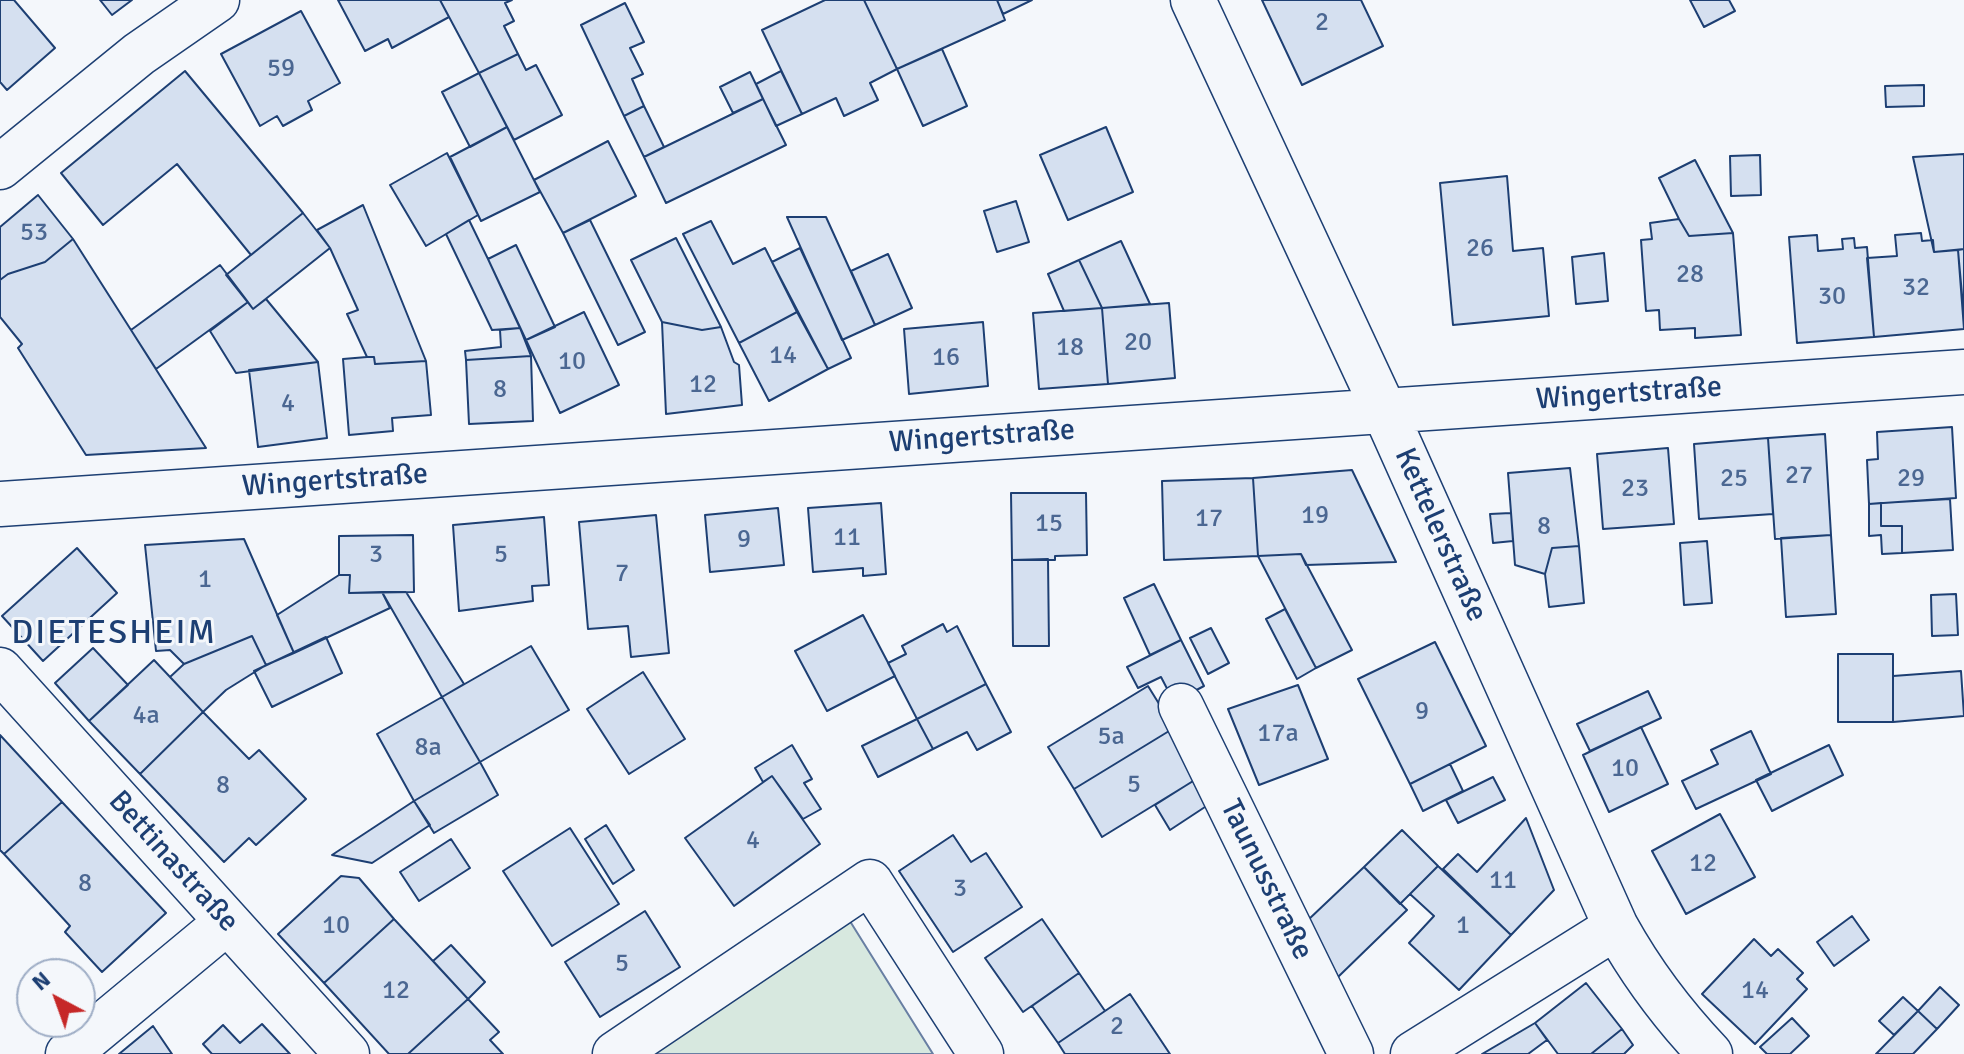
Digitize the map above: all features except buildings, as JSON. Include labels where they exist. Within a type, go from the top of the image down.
[{"type":"street","points":[[0,167],[139,54],[217,0]]},
{"type":"street","name":"Kettelerstraße","points":[[1193,0],[1384,410],[1616,927],[1659,995],[1710,1054]]},
{"type":"street","name":"Wingertstraße","points":[[0,504],[1964,372]]},
{"type":"street","name":"Bettinastraße","points":[[0,670],[347,1054]]},
{"type":"street","name":"Taunusstraße","points":[[1181,706],[1351,1054]]},
{"type":"street","points":[[615,1054],[870,882],[981,1054]]},
{"type":"street","points":[[68,1054],[227,922]]},
{"type":"street","points":[[1413,1054],[1616,927]]},
{"type":"shaded area","points":[[848,918],[933,1054],[646,1054]]},
{"type":"district","name":"DIETESHEIM","points":[[114,634]]}]
